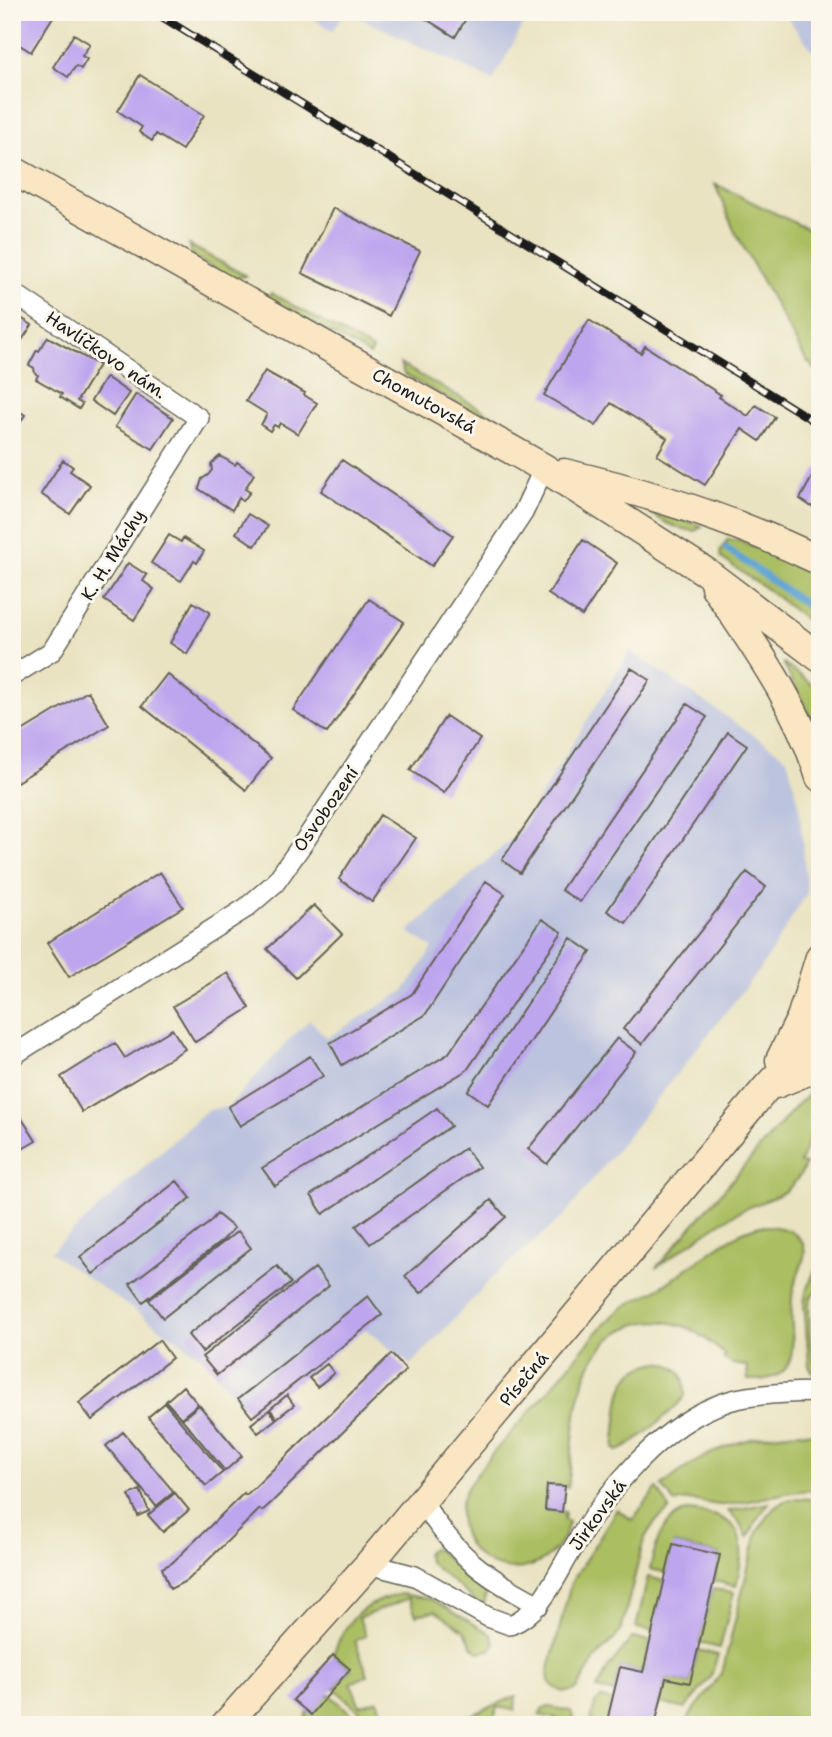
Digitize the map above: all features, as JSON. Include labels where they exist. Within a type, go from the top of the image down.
[{"type":"street","name":"Chomutovská","points":[[12,170],[544,468],[706,572],[820,658]]},
{"type":"street","name":"Havlíčkovo nám.","points":[[12,292],[199,418]]},
{"type":"street","name":"K. H. Máchy","points":[[12,676],[52,651],[199,418]]},
{"type":"street","name":"Osvobození","points":[[12,1056],[246,908],[275,883],[355,768],[523,513],[544,468]]},
{"type":"street","points":[[544,468],[648,495],[707,515],[820,561]]},
{"type":"street","points":[[706,572],[785,693],[799,721],[820,777]]},
{"type":"street","points":[[767,1087],[801,1018],[820,957]]},
{"type":"street","name":"Písečná","points":[[225,1725],[369,1564],[767,1087],[820,1030]]},
{"type":"street","points":[[767,1087],[820,1066]]},
{"type":"street","name":"Jirkovská","points":[[539,1605],[580,1537],[630,1471],[657,1442],[698,1414],[731,1400],[820,1392]]},
{"type":"street","points":[[369,1564],[415,1576],[488,1617],[510,1625],[524,1620],[539,1605],[506,1588],[473,1566],[444,1535],[421,1500]]},
{"type":"shaded area","points":[[303,12],[345,12],[332,31]]},
{"type":"shaded area","points":[[348,12],[530,12],[493,81]]},
{"type":"shaded area","points":[[783,12],[820,12],[820,60]]},
{"type":"shaded area","points":[[630,651],[787,758],[799,804],[807,893],[763,965],[564,1216],[495,1275],[411,1365],[365,1329],[252,1417],[202,1357],[50,1252],[207,1110],[228,1107],[310,1020],[327,1038],[404,991],[433,948],[408,932],[517,834]]},
{"type":"green space","points":[[715,184],[820,235],[820,374],[806,360],[734,230]]},
{"type":"green space","points":[[189,245],[246,276],[234,279],[193,257]]},
{"type":"green space","points":[[271,293],[373,350],[370,355],[268,298]]},
{"type":"green space","points":[[400,364],[521,431],[517,437],[404,374]]},
{"type":"green space","points":[[642,507],[702,526],[696,531],[674,526]]},
{"type":"green space","points":[[728,539],[738,540],[820,574],[820,631],[768,590],[721,558],[720,551]]},
{"type":"green space","points":[[783,663],[820,690],[820,737]]},
{"type":"green space","points":[[820,1085],[820,1111],[800,1163],[806,1164],[791,1186],[775,1197],[733,1215],[656,1268],[798,1104]]},
{"type":"green space","points":[[760,1226],[790,1231],[800,1239],[804,1249],[791,1306],[792,1351],[789,1363],[781,1373],[768,1379],[748,1380],[747,1366],[732,1364],[723,1359],[726,1355],[700,1334],[673,1323],[640,1323],[625,1329],[612,1337],[601,1349],[584,1380],[575,1419],[568,1487],[547,1485],[545,1510],[565,1512],[564,1520],[569,1522],[560,1544],[545,1559],[528,1567],[509,1569],[491,1564],[475,1553],[465,1536],[460,1514],[465,1491],[493,1453],[586,1344],[624,1307],[656,1290],[733,1237]]},
{"type":"green space","points":[[820,1258],[820,1288],[812,1295],[809,1304],[813,1360],[820,1379],[809,1366],[804,1304]]},
{"type":"green space","points":[[661,1362],[680,1373],[685,1396],[642,1436],[617,1451],[614,1448],[623,1388],[635,1371]]},
{"type":"green space","points":[[797,1432],[820,1434],[820,1491],[795,1492],[723,1505],[693,1501],[675,1503],[662,1486],[693,1463],[725,1447],[759,1437]]},
{"type":"green space","points":[[657,1488],[670,1509],[655,1522],[644,1539],[621,1631],[595,1659],[577,1689],[569,1692],[558,1690],[549,1681],[548,1673],[571,1583],[617,1509],[632,1520]]},
{"type":"green space","points":[[797,1498],[820,1503],[820,1725],[684,1725],[723,1669],[757,1532],[774,1508],[784,1501]]},
{"type":"green space","points":[[769,1503],[748,1538],[728,1511]]},
{"type":"green space","points":[[687,1511],[720,1517],[737,1531],[741,1541],[741,1554],[736,1586],[714,1581],[720,1555],[674,1544],[667,1573],[650,1569],[657,1542],[665,1527]]},
{"type":"green space","points":[[436,1549],[486,1593],[484,1605],[479,1604],[429,1562],[426,1554],[429,1550]]},
{"type":"green space","points":[[648,1577],[665,1581],[653,1631],[636,1628]]},
{"type":"green space","points":[[712,1589],[734,1592],[720,1648],[699,1643]]},
{"type":"green space","points":[[401,1594],[431,1599],[491,1634],[495,1644],[490,1650],[478,1652],[465,1631],[435,1611],[416,1615],[409,1598],[359,1618],[366,1636],[355,1641],[368,1675],[351,1683],[360,1706],[377,1700],[387,1725],[375,1725],[334,1688],[350,1669],[333,1655],[344,1631],[358,1614],[376,1602]]},
{"type":"green space","points":[[632,1638],[651,1641],[643,1672],[620,1667],[614,1693],[597,1689],[608,1668]]},
{"type":"green space","points":[[698,1650],[718,1655],[710,1678],[685,1709],[660,1703],[666,1678],[690,1683]]},
{"type":"green space","points":[[329,1694],[364,1725],[310,1725],[305,1720],[308,1712]]},
{"type":"green space","points":[[516,1696],[515,1710],[497,1707],[493,1725],[447,1725]]},
{"type":"green space","points":[[601,1698],[612,1701],[606,1725],[590,1725],[595,1703]]},
{"type":"green space","points":[[543,1708],[571,1711],[575,1725],[554,1725],[556,1718],[539,1715]]},
{"type":"building","points":[[12,12],[56,12],[31,52],[12,40]]},
{"type":"building","points":[[415,12],[470,12],[455,37]]},
{"type":"building","points":[[74,34],[90,44],[82,56],[87,59],[81,69],[76,66],[68,77],[53,67]]},
{"type":"building","points":[[140,75],[204,115],[182,150],[156,134],[152,141],[139,132],[142,127],[118,111]]},
{"type":"building","points":[[333,208],[420,251],[389,316],[302,273]]},
{"type":"building","points":[[12,312],[32,325],[12,355]]},
{"type":"building","points":[[589,320],[641,353],[645,346],[721,395],[719,397],[748,416],[756,405],[775,417],[760,441],[742,429],[705,485],[657,455],[667,438],[611,403],[596,426],[544,395]]},
{"type":"building","points":[[48,337],[99,365],[77,401],[82,404],[79,409],[60,397],[62,394],[36,379],[38,375],[29,365]]},
{"type":"building","points":[[265,371],[305,393],[304,395],[317,403],[298,434],[280,423],[278,427],[274,425],[270,431],[261,425],[267,414],[246,401]]},
{"type":"building","points":[[106,377],[129,393],[113,416],[91,401]]},
{"type":"building","points":[[136,394],[173,418],[153,449],[115,427]]},
{"type":"building","points":[[12,406],[25,415],[12,434]]},
{"type":"building","points":[[220,456],[235,465],[237,462],[254,474],[245,489],[250,492],[243,501],[239,498],[232,510],[199,489],[202,479],[212,470],[211,464]]},
{"type":"building","points":[[63,460],[73,467],[70,471],[90,485],[70,514],[41,494]]},
{"type":"building","points":[[342,460],[453,535],[432,566],[321,491]]},
{"type":"building","points":[[817,468],[820,469],[820,500],[817,498],[812,507],[800,499]]},
{"type":"building","points":[[248,514],[268,526],[255,546],[236,533]]},
{"type":"building","points":[[169,535],[181,542],[183,538],[204,551],[181,581],[151,563]]},
{"type":"building","points":[[583,540],[617,563],[582,616],[548,594]]},
{"type":"building","points":[[128,563],[147,575],[143,581],[154,589],[134,620],[104,600]]},
{"type":"building","points":[[369,599],[404,622],[327,733],[293,710]]},
{"type":"building","points":[[193,602],[210,612],[187,654],[170,643]]},
{"type":"building","points":[[631,668],[650,680],[520,873],[502,860]]},
{"type":"building","points":[[167,674],[271,758],[246,790],[142,706]]},
{"type":"building","points":[[88,691],[109,725],[12,785],[12,737]]},
{"type":"building","points":[[687,704],[707,717],[580,902],[561,890]]},
{"type":"building","points":[[446,716],[480,739],[444,793],[410,770]]},
{"type":"building","points":[[728,732],[747,745],[626,923],[607,911]]},
{"type":"building","points":[[380,815],[416,838],[372,902],[339,879]]},
{"type":"building","points":[[160,872],[183,907],[69,977],[47,943]]},
{"type":"building","points":[[747,872],[766,887],[642,1044],[623,1029]]},
{"type":"building","points":[[486,881],[505,894],[425,1015],[342,1065],[330,1043],[412,994]]},
{"type":"building","points":[[314,905],[342,934],[296,978],[267,949]]},
{"type":"building","points":[[542,919],[562,932],[467,1070],[275,1186],[262,1168],[448,1054]]},
{"type":"building","points":[[571,938],[591,952],[488,1105],[468,1091]]},
{"type":"building","points":[[228,973],[250,1008],[195,1042],[173,1006]]},
{"type":"building","points":[[172,1029],[185,1049],[82,1112],[61,1077],[115,1043],[125,1058]]},
{"type":"building","points":[[617,1038],[636,1052],[547,1164],[528,1149]]},
{"type":"building","points":[[310,1056],[323,1076],[240,1126],[228,1107]]},
{"type":"building","points":[[14,1106],[36,1141],[12,1155],[12,1107]]},
{"type":"building","points":[[437,1108],[451,1126],[323,1214],[311,1195]]},
{"type":"building","points":[[465,1148],[479,1167],[370,1244],[356,1226]]},
{"type":"building","points":[[177,1181],[191,1198],[93,1274],[80,1257]]},
{"type":"building","points":[[491,1200],[506,1217],[421,1293],[405,1276]]},
{"type":"building","points":[[217,1214],[234,1228],[223,1240],[143,1302],[130,1284]]},
{"type":"building","points":[[238,1231],[251,1248],[163,1318],[149,1300]]},
{"type":"building","points":[[277,1266],[291,1283],[202,1352],[188,1335]]},
{"type":"building","points":[[315,1268],[329,1286],[217,1375],[202,1357]]},
{"type":"building","points":[[368,1296],[382,1315],[252,1417],[238,1399]]},
{"type":"building","points":[[159,1340],[172,1358],[92,1420],[79,1403]]},
{"type":"building","points":[[391,1354],[406,1370],[271,1503],[262,1511],[260,1509],[188,1580],[170,1589],[162,1568],[172,1563],[244,1493],[246,1495],[255,1487]]},
{"type":"building","points":[[327,1364],[334,1373],[317,1387],[309,1378]]},
{"type":"building","points":[[183,1386],[198,1404],[181,1418],[166,1401]]},
{"type":"building","points":[[287,1395],[294,1405],[277,1418],[270,1409]]},
{"type":"building","points":[[165,1403],[223,1472],[206,1486],[148,1417]]},
{"type":"building","points":[[199,1405],[242,1456],[225,1471],[182,1419]]},
{"type":"building","points":[[269,1410],[276,1419],[258,1433],[251,1424]]},
{"type":"building","points":[[123,1432],[174,1492],[156,1506],[106,1446]]},
{"type":"building","points":[[547,1485],[565,1486],[562,1512],[545,1510]]},
{"type":"building","points":[[140,1490],[149,1511],[138,1516],[129,1495]]},
{"type":"building","points":[[175,1493],[189,1510],[163,1532],[148,1515]]},
{"type":"building","points":[[673,1544],[720,1555],[690,1683],[666,1678],[655,1725],[606,1725],[620,1667],[643,1672]]},
{"type":"building","points":[[333,1655],[350,1669],[311,1715],[293,1700]]},
{"type":"waterway","points":[[726,548],[820,615]]},
{"type":"railway","points":[[154,12],[820,425]]}]
